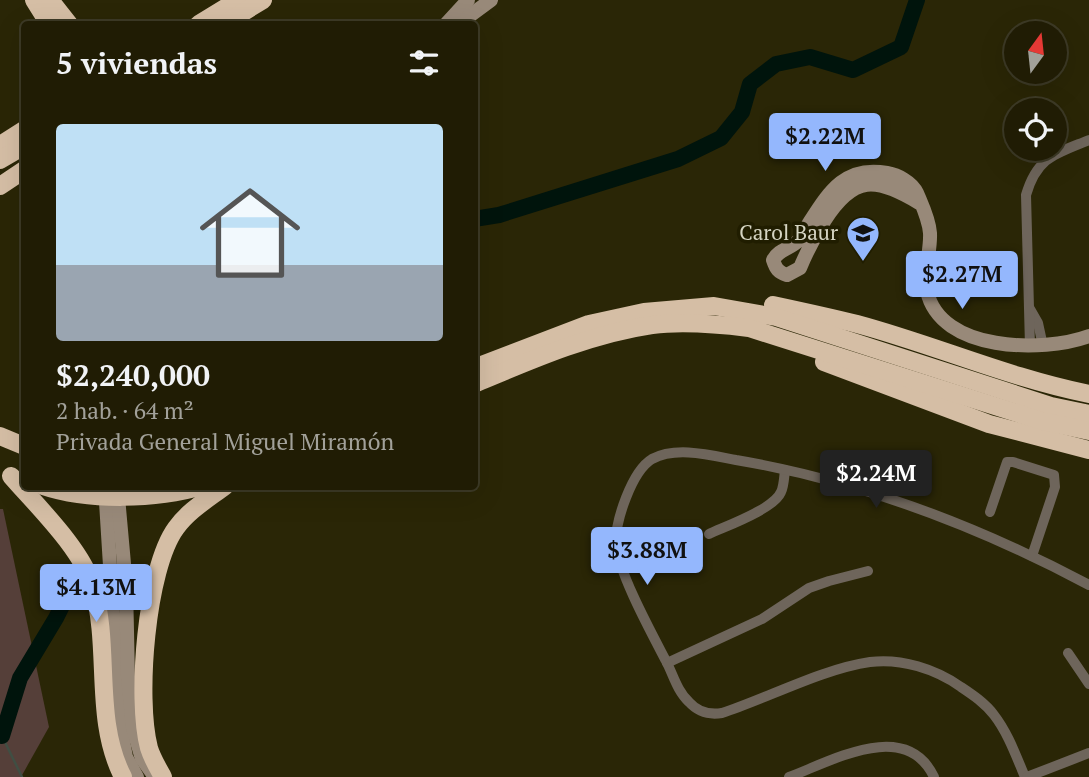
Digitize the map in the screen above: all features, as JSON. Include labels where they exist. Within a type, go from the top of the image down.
[{"type":"highway","points":[[34,0],[47,21]]},
{"type":"highway","points":[[50,0],[67,21]]},
{"type":"highway","points":[[205,21],[252,2]]},
{"type":"highway","points":[[228,21],[252,2]]},
{"type":"highway","points":[[237,21],[252,2]]},
{"type":"highway","points":[[0,145],[21,132]]},
{"type":"highway","points":[[0,160],[21,148]]},
{"type":"highway","points":[[0,186],[21,172]]},
{"type":"highway","points":[[478,382],[518,358],[589,324],[644,312],[770,304],[833,318],[1058,388],[1089,394]]},
{"type":"highway","points":[[714,306],[776,317],[1051,407],[1089,414]]},
{"type":"highway","points":[[478,367],[653,325],[686,323],[749,327],[1042,421],[1089,431]]},
{"type":"highway","points":[[618,332],[714,334],[762,342],[792,350],[989,424],[1089,450]]},
{"type":"highway","points":[[0,436],[21,445]]},
{"type":"highway","points":[[24,490],[71,545],[93,585],[100,624],[107,730],[123,777]]},
{"type":"highway","points":[[58,490],[77,495],[120,497],[172,490]]},
{"type":"highway","points":[[163,777],[149,749],[143,705],[152,590],[161,554],[176,527],[195,508],[220,490]]},
{"type":"street","points":[[449,21],[468,0]]},
{"type":"street","points":[[465,21],[491,0]]},
{"type":"street","points":[[1036,346],[1038,323],[1030,308],[1026,195],[1032,176],[1045,160],[1062,150],[1089,141]]},
{"type":"street","points":[[919,203],[888,187],[872,184],[849,191],[838,199],[808,247],[800,268],[787,275],[775,267],[773,260],[777,253],[798,241],[829,192],[843,180],[860,173],[891,173],[910,183],[916,191],[929,223],[925,272],[927,293],[937,312],[960,332],[989,341],[1036,346],[1070,342],[1089,336]]},
{"type":"street","points":[[1089,585],[955,522],[876,494],[785,470],[715,456],[677,452],[653,458],[635,475],[617,525],[618,558],[651,634],[678,688],[688,702],[699,710],[712,715],[752,704],[828,673],[870,662],[897,662],[938,673],[978,698],[994,715],[1007,736],[1026,777],[1089,753]]},
{"type":"street","points":[[990,512],[1007,462],[1054,475],[1055,487],[1032,556]]},
{"type":"street","points":[[709,534],[755,513],[776,499],[781,494],[785,470]]},
{"type":"street","points":[[105,490],[120,725],[126,757],[137,777]]},
{"type":"street","points":[[117,490],[126,586],[128,677],[133,728],[142,759],[155,777]]},
{"type":"street","points":[[667,663],[742,630],[809,588],[868,571]]},
{"type":"street","points":[[1068,653],[1089,684]]},
{"type":"street","points":[[789,777],[863,749],[889,746],[904,749],[918,757],[934,777]]},
{"type":"shaded area","points":[[0,509],[3,509],[49,727],[21,777],[0,777]]},
{"type":"waterway","points":[[478,218],[499,215],[678,159],[721,138],[742,112],[750,84],[776,64],[810,57],[853,70],[901,47],[917,0]]},
{"type":"waterway","points":[[0,735],[2,736],[20,678],[56,618],[77,576]]},
{"type":"waterway","points":[[2,736],[22,777]]},
{"type":"place","name":"Carol Baur","points":[[863,263]]}]
